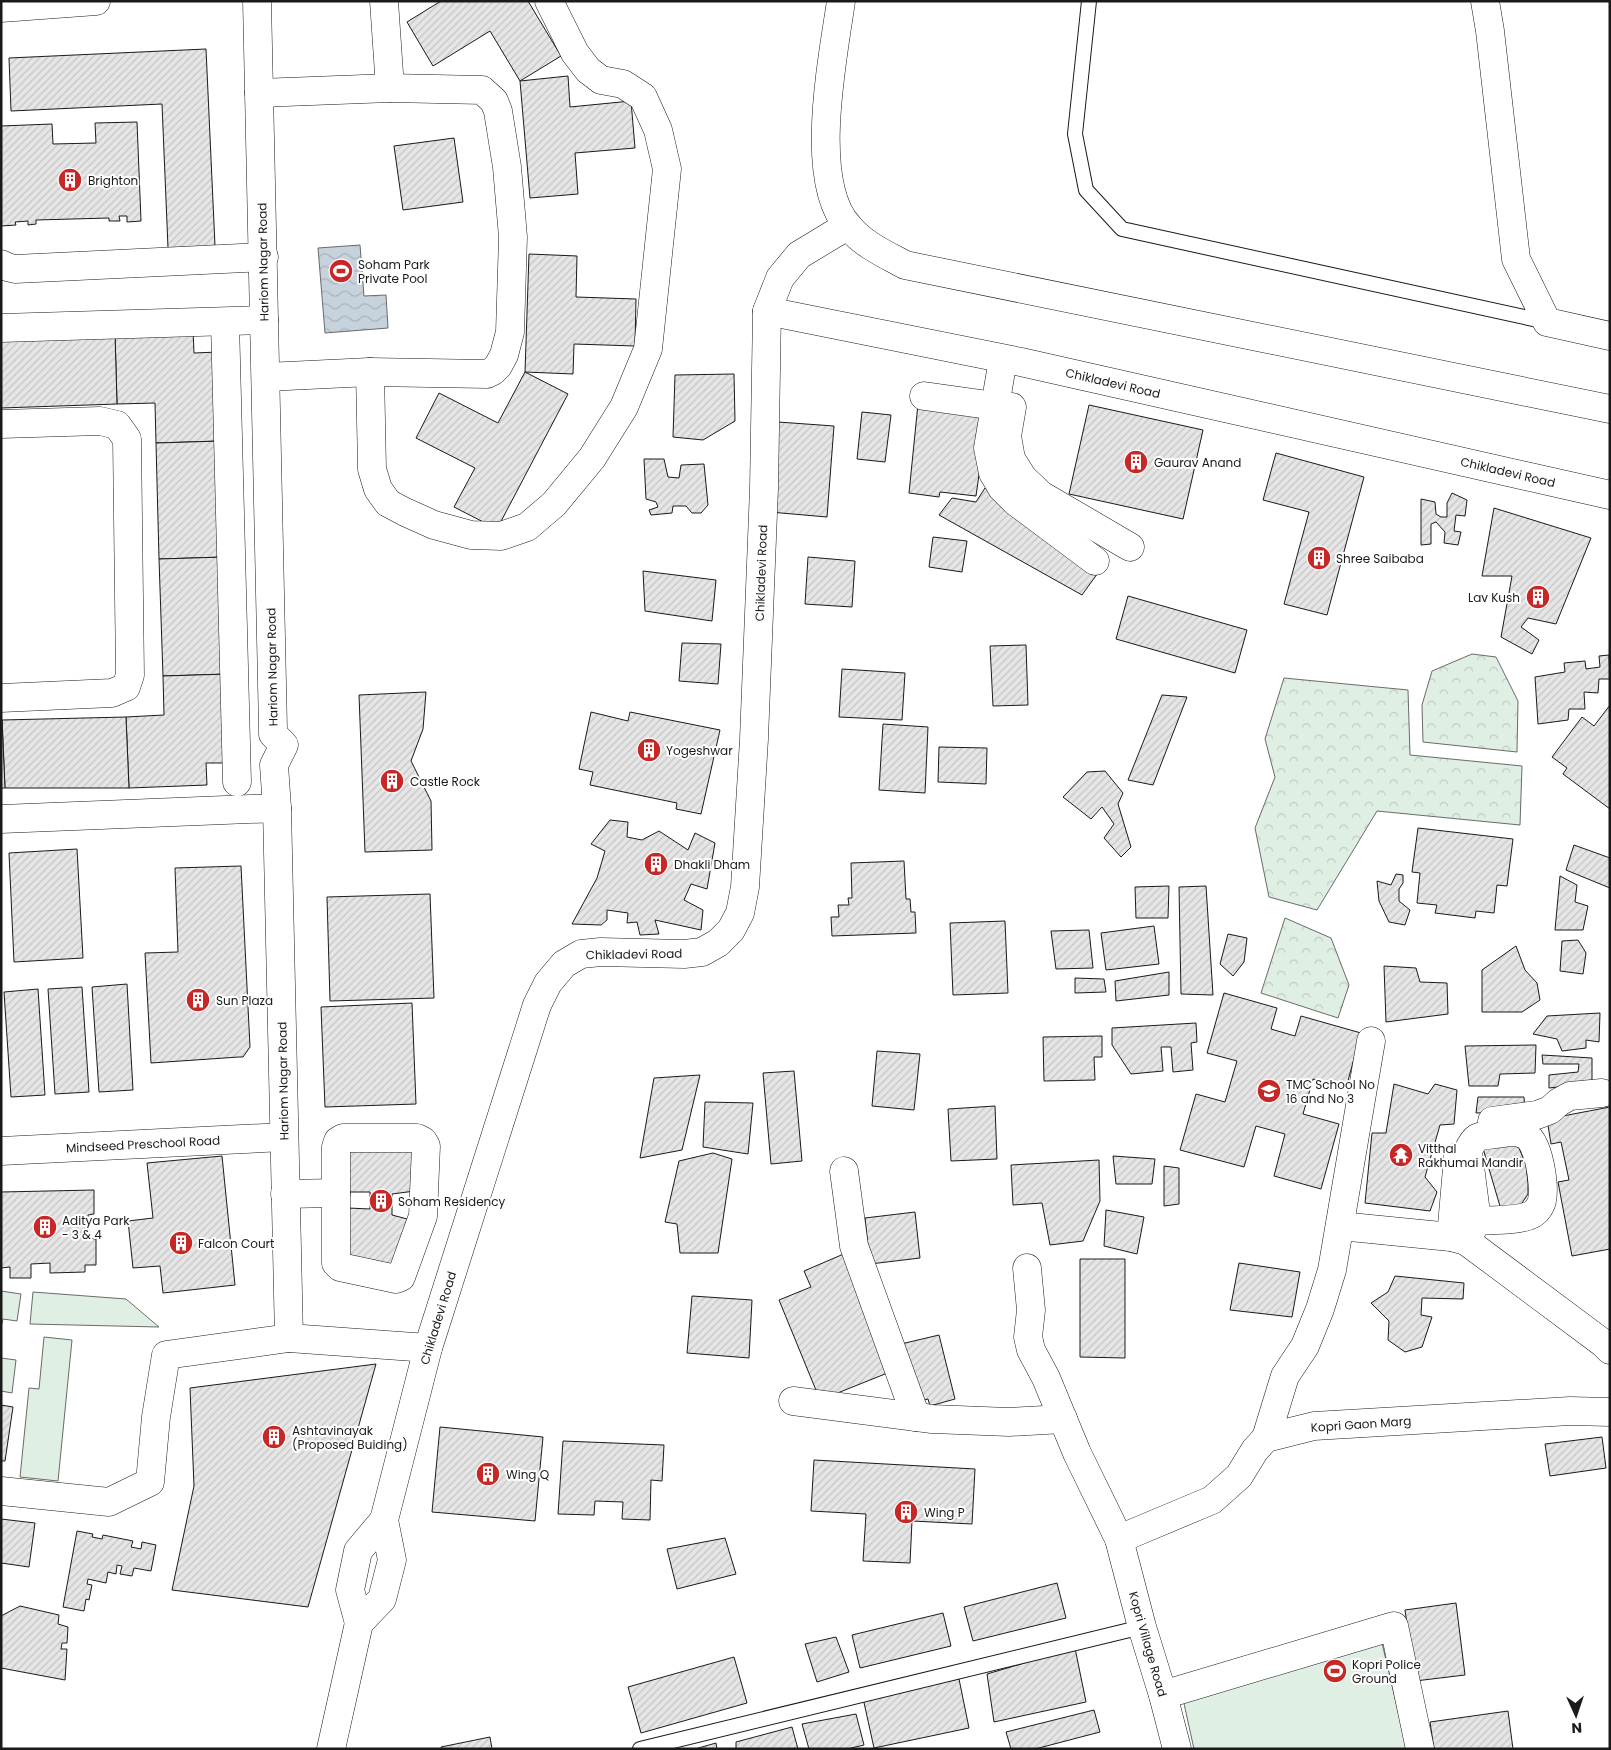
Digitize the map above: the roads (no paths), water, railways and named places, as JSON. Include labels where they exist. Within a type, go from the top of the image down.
[{"type":"street","points":[[1,8],[96,1]]},
{"type":"street","name":"Hariom Nagar Road","points":[[257,1],[273,732],[284,745],[274,765],[277,808],[289,1338]]},
{"type":"street","points":[[384,1],[390,88]]},
{"type":"street","points":[[370,372],[372,469],[378,488],[388,503],[405,512],[434,524],[471,535],[500,536],[527,527],[554,504],[592,458],[624,407],[648,349],[667,169],[658,130],[643,97],[623,84],[601,80],[588,70],[575,53],[549,1]]},
{"type":"street","points":[[841,1],[826,106],[826,173],[834,201],[847,226],[869,246],[905,265],[1610,409]]},
{"type":"street","points":[[1485,1],[1490,30],[1516,259],[1547,322],[1610,336]]},
{"type":"street","points":[[227,399],[266,388],[370,372],[487,374],[498,366],[504,354],[510,332],[513,237],[507,167],[498,111],[494,101],[482,90],[390,88],[259,93]]},
{"type":"street","points":[[767,311],[780,278],[799,255],[847,226]]},
{"type":"street","points":[[1,264],[7,268],[16,268],[264,256]]},
{"type":"street","name":"Chikladevi Road","points":[[331,1749],[359,1622],[382,1599],[392,1560],[384,1520],[428,1348],[537,1005],[548,984],[564,964],[580,954],[601,952],[684,954],[702,952],[718,943],[731,930],[740,913],[745,887],[755,711],[763,498],[767,311],[1012,361],[1610,495]]},
{"type":"street","points":[[1,328],[264,320]]},
{"type":"street","points":[[225,322],[237,782]]},
{"type":"street","points":[[1012,361],[995,406],[988,448],[993,474],[1002,488],[1016,502],[1095,561]]},
{"type":"street","points":[[1012,361],[1007,436],[1011,459],[1023,478],[1040,495],[1130,547]]},
{"type":"street","points":[[924,396],[995,406]]},
{"type":"street","points":[[1,424],[100,421],[117,425],[127,438],[130,675],[126,687],[112,693],[1,698]]},
{"type":"street","points":[[229,475],[268,474]]},
{"type":"street","points":[[232,582],[270,581]]},
{"type":"street","points":[[236,730],[273,732]]},
{"type":"street","points":[[1,819],[277,808]]},
{"type":"street","points":[[1119,1539],[1212,1500],[1239,1476],[1255,1450],[1266,1438],[1286,1376],[1304,1346],[1320,1309],[1332,1270],[1371,1041]]},
{"type":"street","points":[[1465,1233],[1460,1132],[1464,1127],[1537,1115],[1550,1110],[1570,1096],[1602,1093]]},
{"type":"street","name":"Mindseed Preschool Road","points":[[1,1151],[284,1137]]},
{"type":"street","points":[[343,1138],[417,1138],[423,1141],[426,1146],[423,1216],[399,1278],[394,1280],[337,1266],[335,1261],[336,1193],[336,1147],[338,1141],[343,1138]]},
{"type":"street","points":[[844,1171],[854,1246],[916,1417]]},
{"type":"street","points":[[285,1194],[336,1193]]},
{"type":"street","points":[[1340,1226],[1465,1233],[1603,1342],[1610,1350]]},
{"type":"street","name":"Kopri Village Road","points":[[1027,1268],[1031,1310],[1028,1337],[1031,1350],[1046,1378],[1077,1453],[1119,1539],[1142,1627],[1163,1695],[1174,1748]]},
{"type":"street","points":[[1,1491],[109,1502],[150,1482],[156,1417],[166,1355],[289,1338],[428,1348]]},
{"type":"street","points":[[793,1401],[916,1417],[1009,1422],[1062,1419]]},
{"type":"street","name":"Kopri Gaon Marg","points":[[1266,1438],[1314,1426],[1570,1411],[1610,1412]]},
{"type":"street","points":[[1163,1695],[1394,1626],[1420,1749]]},
{"type":"lane","points":[[1089,1],[1075,134],[1086,190],[1122,229],[1547,322]]},
{"type":"lane","points":[[640,1749],[1142,1627]]},
{"type":"water","name":"Soham Park Private Pool","points":[[360,245],[364,296],[386,295],[388,328],[325,333],[318,248]]},
{"type":"place","name":"Brighton","points":[[70,180]]},
{"type":"place","name":"Soham Park Private Pool","points":[[341,271]]},
{"type":"place","name":"Gaurav Anand","points":[[1136,462]]},
{"type":"place","name":"Shree Saibaba","points":[[1319,558]]},
{"type":"place","name":"Lav Kush","points":[[1538,597]]},
{"type":"place","name":"Yogeshwar","points":[[649,750]]},
{"type":"place","name":"Castle Rock","points":[[392,781]]},
{"type":"place","name":"Dhakli Dham","points":[[656,864]]},
{"type":"place","name":"Sun Plaza","points":[[198,1000]]},
{"type":"place","name":"TMC School No 16 and No 3","points":[[1269,1091]]},
{"type":"place","name":"Vitthal Rakhumai Mandir","points":[[1401,1155]]},
{"type":"place","name":"Soham Residency","points":[[381,1201]]},
{"type":"place","name":"Aditya Park - 3 & 4","points":[[45,1227]]},
{"type":"place","name":"Falcon Court","points":[[181,1243]]},
{"type":"place","name":"Ashtavinayak (Proposed Buiding)","points":[[274,1437]]},
{"type":"place","name":"Wing Q","points":[[488,1474]]},
{"type":"place","name":"Wing P","points":[[906,1512]]},
{"type":"place","name":"Kopri Police Ground","points":[[1335,1671]]}]
